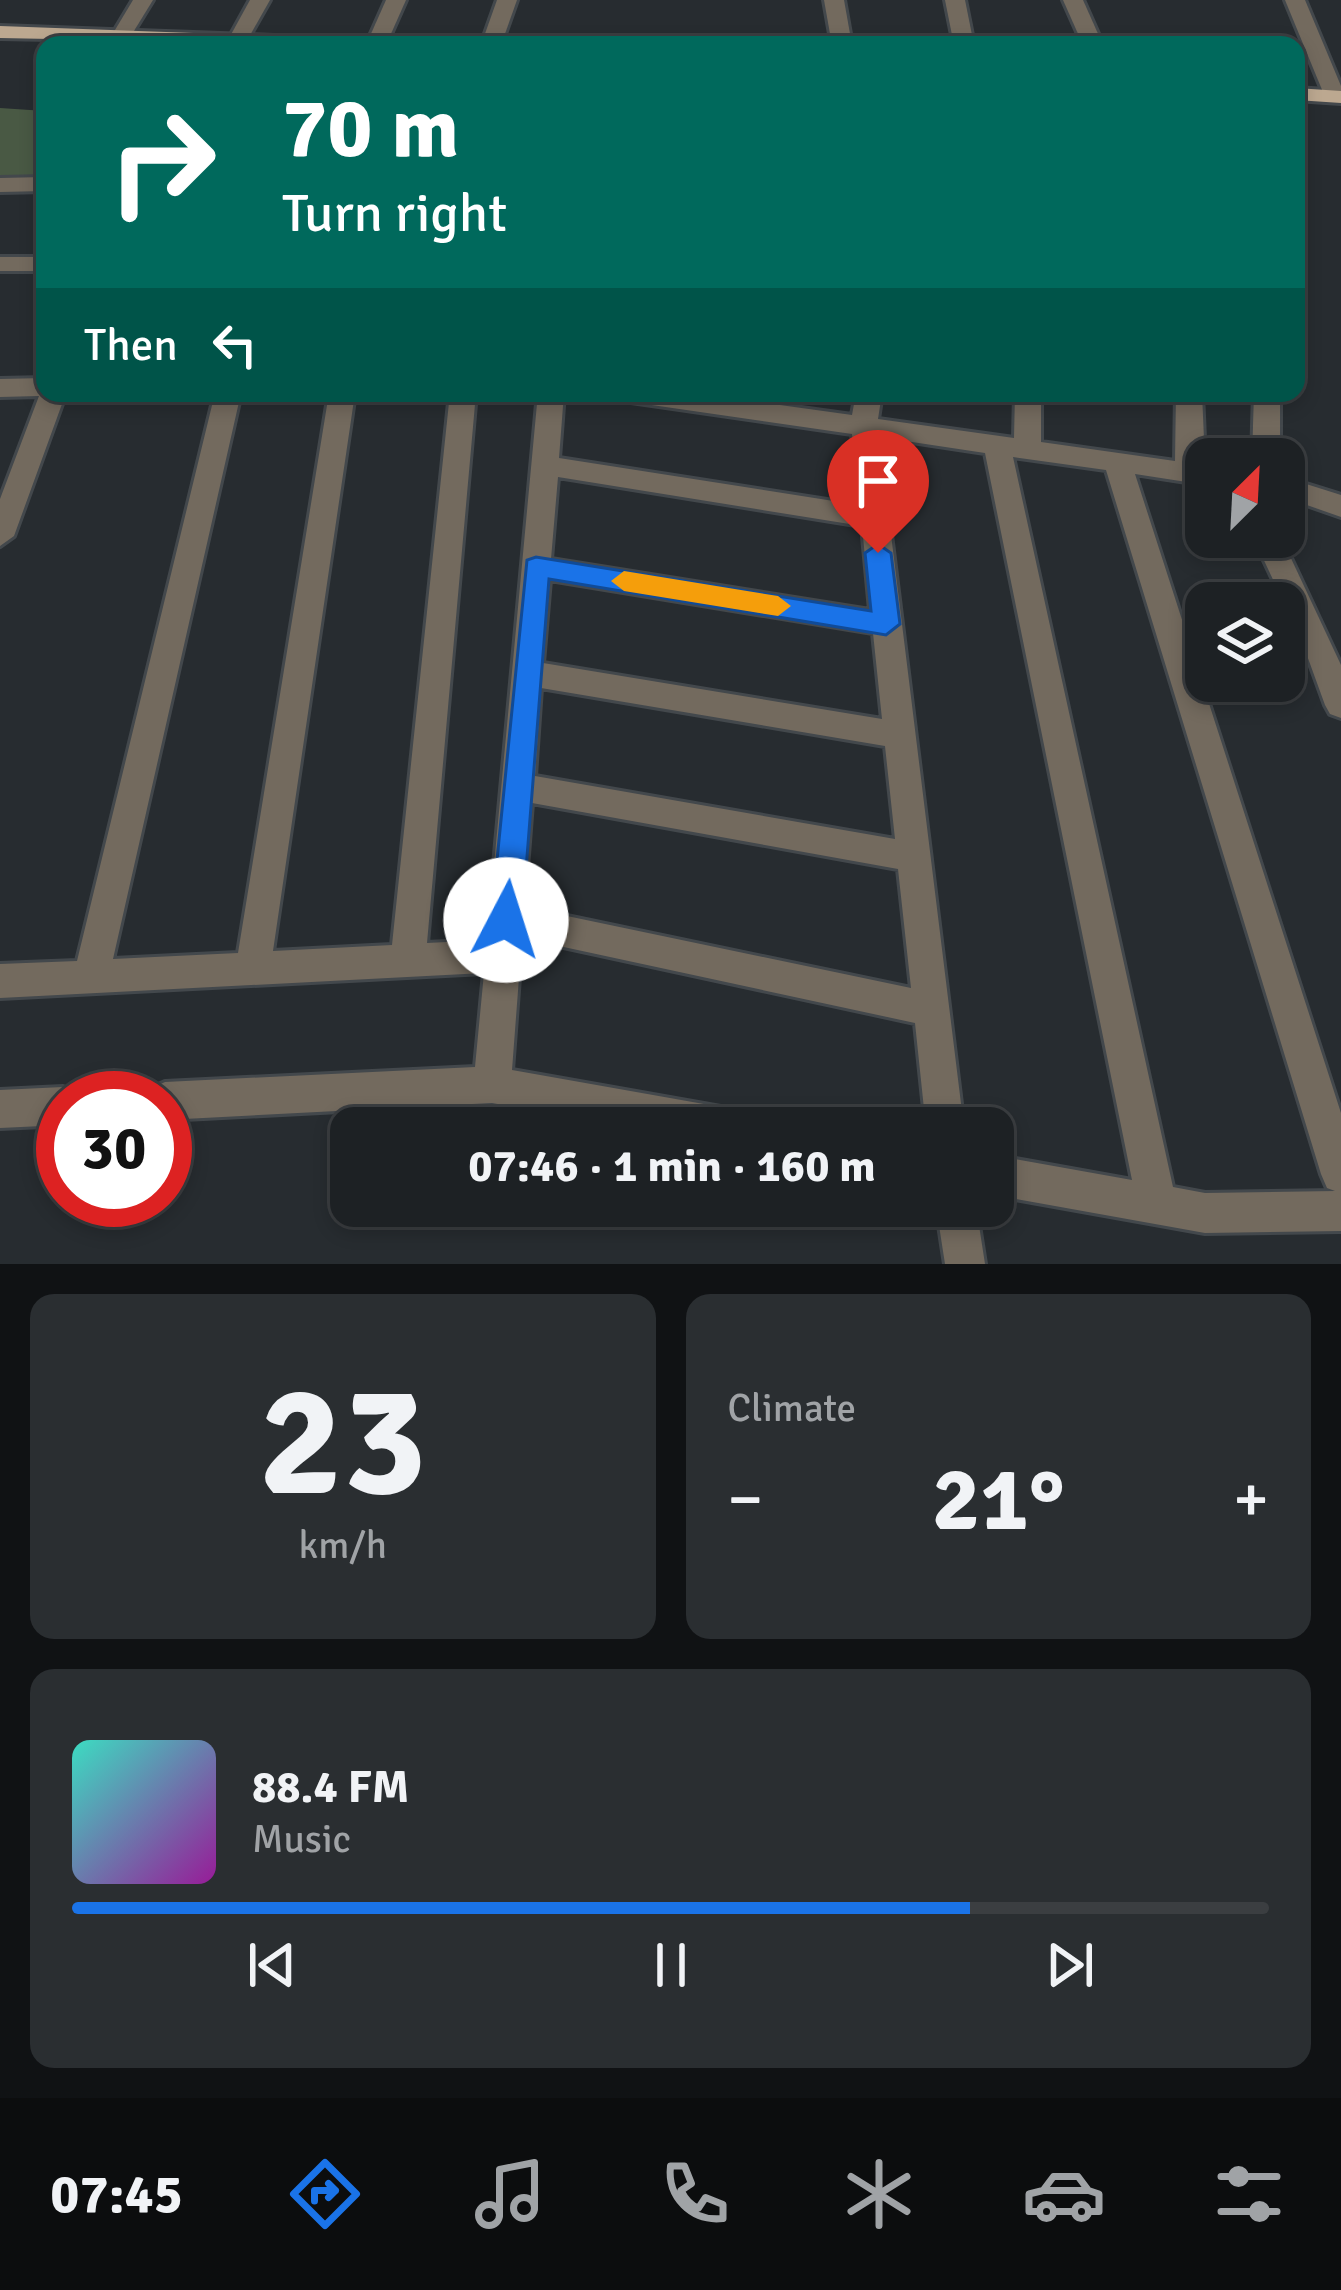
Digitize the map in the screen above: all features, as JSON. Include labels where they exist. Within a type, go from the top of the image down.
[{"type":"main road","points":[[0,32],[145,36]]},
{"type":"main road","points":[[1305,95],[1338,97]]},
{"type":"street","points":[[122,35],[143,0]]},
{"type":"street","points":[[240,36],[260,0]]},
{"type":"street","points":[[380,36],[396,0]]},
{"type":"street","points":[[494,36],[507,0]]},
{"type":"street","points":[[834,0],[840,36]]},
{"type":"street","points":[[955,0],[962,36]]},
{"type":"street","points":[[1073,0],[1089,36]]},
{"type":"street","points":[[1295,0],[1338,97]]},
{"type":"street","points":[[0,184],[36,184]]},
{"type":"street","points":[[0,264],[36,264]]},
{"type":"street","points":[[0,388],[36,387]]},
{"type":"street","points":[[0,536],[50,402]]},
{"type":"street","points":[[92,976],[226,402]]},
{"type":"street","points":[[253,968],[341,402]]},
{"type":"street","points":[[408,960],[462,402]]},
{"type":"street","points":[[492,1085],[550,402]]},
{"type":"street","points":[[766,402],[867,409],[1012,447],[1185,472]]},
{"type":"street","points":[[1025,402],[1012,447],[1157,1205]]},
{"type":"street","points":[[1190,402],[1193,438]]},
{"type":"street","points":[[1266,438],[1267,402]]},
{"type":"street","points":[[867,409],[874,518],[943,1107]]},
{"type":"street","points":[[1117,461],[1341,1174]]},
{"type":"street","points":[[545,465],[874,518]]},
{"type":"street","points":[[1305,491],[1341,507]]},
{"type":"street","points":[[1277,558],[1341,705]]},
{"type":"street","points":[[536,567],[886,624]]},
{"type":"street","points":[[527,674],[900,735]]},
{"type":"street","points":[[518,787],[914,857]]},
{"type":"street","points":[[0,981],[408,960],[505,938],[931,1009]]},
{"type":"street","points":[[192,1100],[492,1085],[615,1107]]},
{"type":"street","points":[[0,1109],[36,1107]]},
{"type":"street","points":[[1014,1179],[1204,1213],[1341,1211]]},
{"type":"street","points":[[959,1227],[964,1264]]},
{"type":"green space","points":[[0,108],[36,110],[36,178],[0,178]]},
{"type":"slow traffic","points":[[624,581],[778,606]]},
{"type":"route","points":[[506,920],[536,567],[886,624],[878,553]]}]
